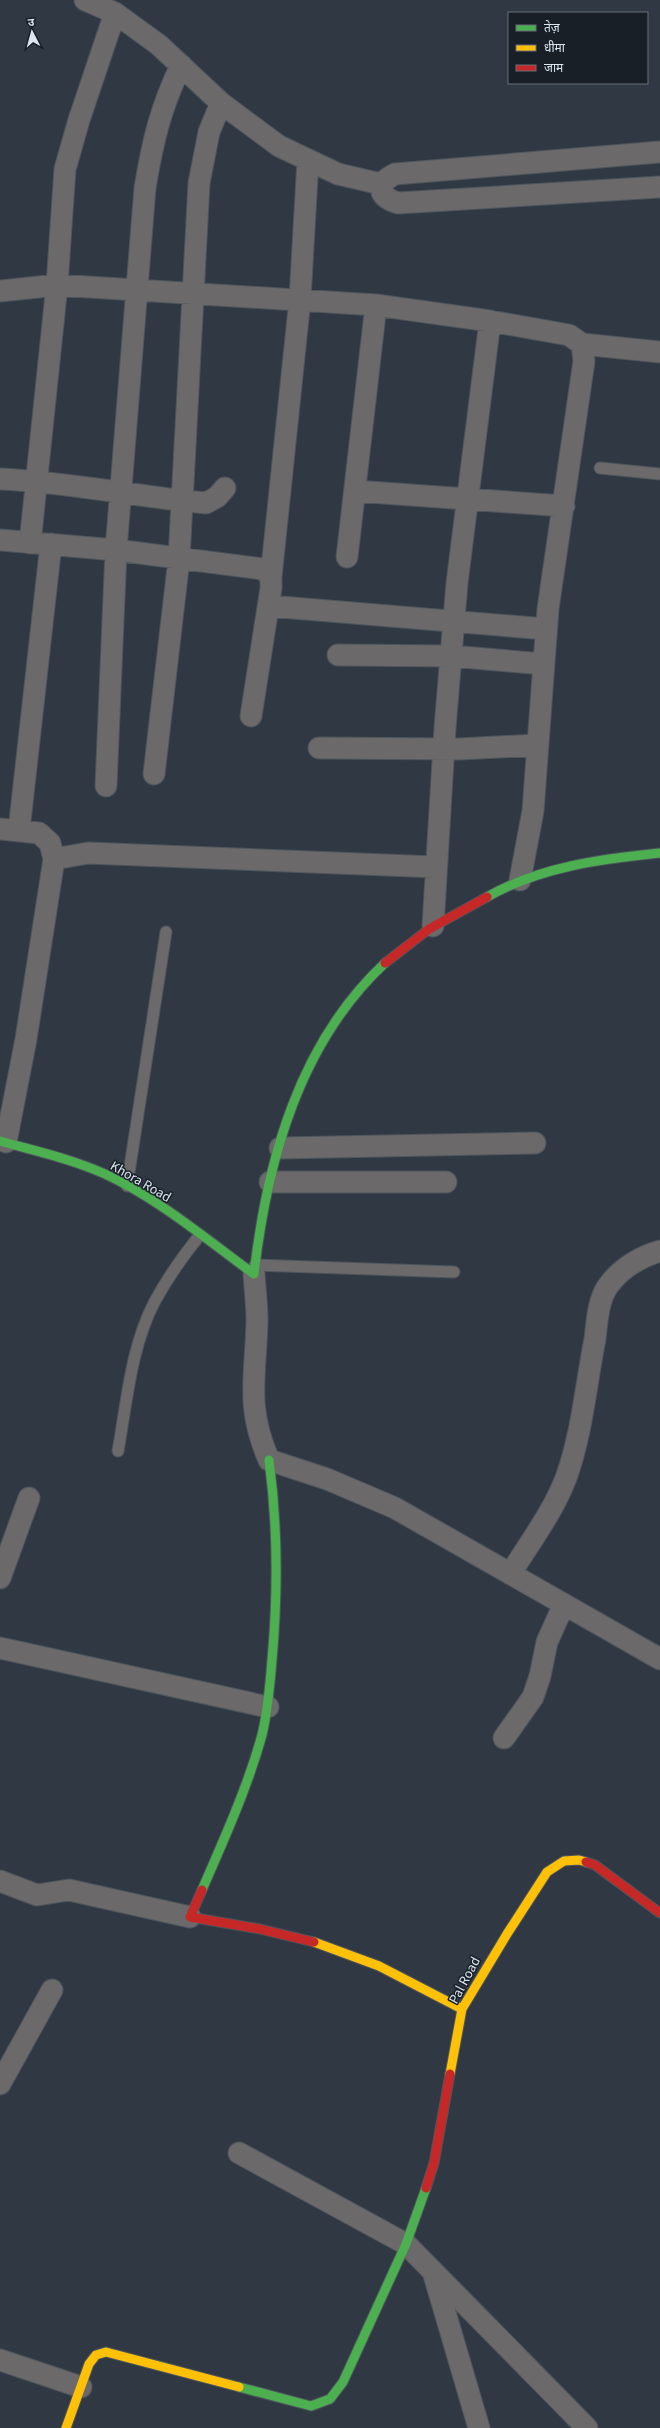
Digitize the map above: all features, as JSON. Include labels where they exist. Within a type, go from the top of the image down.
[{"type":"street","points":[[85,0],[115,13],[159,45],[221,103],[278,146],[338,174],[381,184]]},
{"type":"street","points":[[30,543],[57,285],[65,169],[79,120],[115,13]]},
{"type":"street","points":[[106,786],[116,550],[145,188],[153,137],[165,100],[181,65]]},
{"type":"street","points":[[154,774],[179,558],[192,292],[202,162],[209,132],[221,103]]},
{"type":"street","points":[[660,152],[394,174],[386,178],[381,184],[382,192],[387,200],[398,203],[660,188]]},
{"type":"street","points":[[251,716],[269,606],[300,299],[308,160]]},
{"type":"street","points":[[0,291],[57,285],[192,292],[376,305],[490,321],[568,336],[582,344],[660,352]]},
{"type":"street","points":[[347,557],[376,305]]},
{"type":"street","points":[[433,926],[450,656],[466,499],[490,321]]},
{"type":"street","points":[[520,880],[533,812],[546,629],[584,361],[582,344]]},
{"type":"street","points":[[0,479],[36,481],[206,503],[217,497],[225,488]]},
{"type":"street","points":[[355,491],[564,506]]},
{"type":"street","points":[[0,540],[116,550],[263,569],[271,577]]},
{"type":"street","points":[[3,1141],[29,1024],[54,859],[50,843],[39,833],[10,830],[51,544]]},
{"type":"street","points":[[269,606],[454,620],[546,629]]},
{"type":"street","points":[[338,655],[450,656],[544,664]]},
{"type":"street","points":[[319,748],[443,749],[537,745]]},
{"type":"street","points":[[54,859],[88,853],[436,868]]},
{"type":"street","points":[[190,1917],[248,1777],[268,1707],[275,1633],[277,1564],[275,1498],[269,1460],[260,1440],[253,1407],[257,1320],[255,1270],[257,1238],[270,1182],[296,1095],[324,1038],[356,991],[399,950],[433,926],[520,880],[575,866],[660,853]]},
{"type":"street","name":"Khora Road","points":[[3,1141],[104,1174],[151,1199],[200,1235],[255,1270]]},
{"type":"street","points":[[280,1148],[535,1143]]},
{"type":"street","points":[[270,1182],[446,1182]]},
{"type":"street","points":[[511,1573],[552,1507],[566,1478],[576,1443],[600,1308],[608,1287],[624,1269],[644,1256],[660,1251]]},
{"type":"street","points":[[269,1460],[327,1479],[395,1508],[660,1659]]},
{"type":"street","points":[[0,1578],[29,1498]]},
{"type":"street","points":[[504,1738],[533,1697],[540,1676],[547,1642],[564,1604]]},
{"type":"street","points":[[0,1648],[268,1707]]},
{"type":"street","name":"Pal Road","points":[[81,2387],[89,2364],[96,2355],[106,2352],[312,2406],[330,2399],[343,2382],[406,2244],[434,2163],[462,2009],[507,1934],[547,1872],[564,1861],[579,1860],[595,1865],[660,1914]]},
{"type":"street","points":[[0,1881],[37,1895],[69,1890],[190,1917],[272,1932],[327,1945],[382,1967],[462,2009]]},
{"type":"street","points":[[0,2084],[52,1990]]},
{"type":"street","points":[[238,2153],[406,2244],[587,2428]]},
{"type":"street","points":[[433,2271],[478,2428]]},
{"type":"street","points":[[0,2360],[81,2387],[66,2428]]},
{"type":"lane","points":[[600,468],[660,474]]},
{"type":"lane","points":[[127,1186],[166,932]]},
{"type":"lane","points":[[118,1451],[141,1334],[154,1302],[173,1270],[200,1235]]},
{"type":"lane","points":[[255,1270],[454,1272]]},
{"type":"traffic: fast","points":[[487,897],[528,878],[549,871],[615,858],[660,853]]},
{"type":"traffic: fast","points":[[254,1274],[268,1189],[278,1147],[292,1106],[309,1067],[330,1029],[355,995],[385,963]]},
{"type":"traffic: fast","points":[[0,1141],[80,1164],[125,1184],[182,1220],[254,1274]]},
{"type":"traffic: fast","points":[[202,1890],[235,1814],[249,1775],[262,1735],[267,1707],[274,1635],[276,1585],[274,1510],[269,1460]]},
{"type":"traffic: fast","points":[[239,2387],[311,2406],[330,2399],[343,2382],[406,2244],[426,2188]]},
{"type":"traffic: slow","points":[[450,2074],[462,2009],[507,1934],[547,1872],[564,1861],[579,1860],[586,1862]]},
{"type":"traffic: slow","points":[[314,1942],[379,1966],[462,2009]]},
{"type":"traffic: slow","points":[[66,2428],[89,2364],[96,2355],[106,2352],[239,2387]]},
{"type":"traffic: jam","points":[[385,963],[429,929],[487,897]]},
{"type":"traffic: jam","points":[[586,1862],[595,1865],[660,1913]]},
{"type":"traffic: jam","points":[[202,1890],[190,1917],[260,1929],[314,1942]]},
{"type":"traffic: jam","points":[[426,2188],[434,2163],[450,2074]]}]
